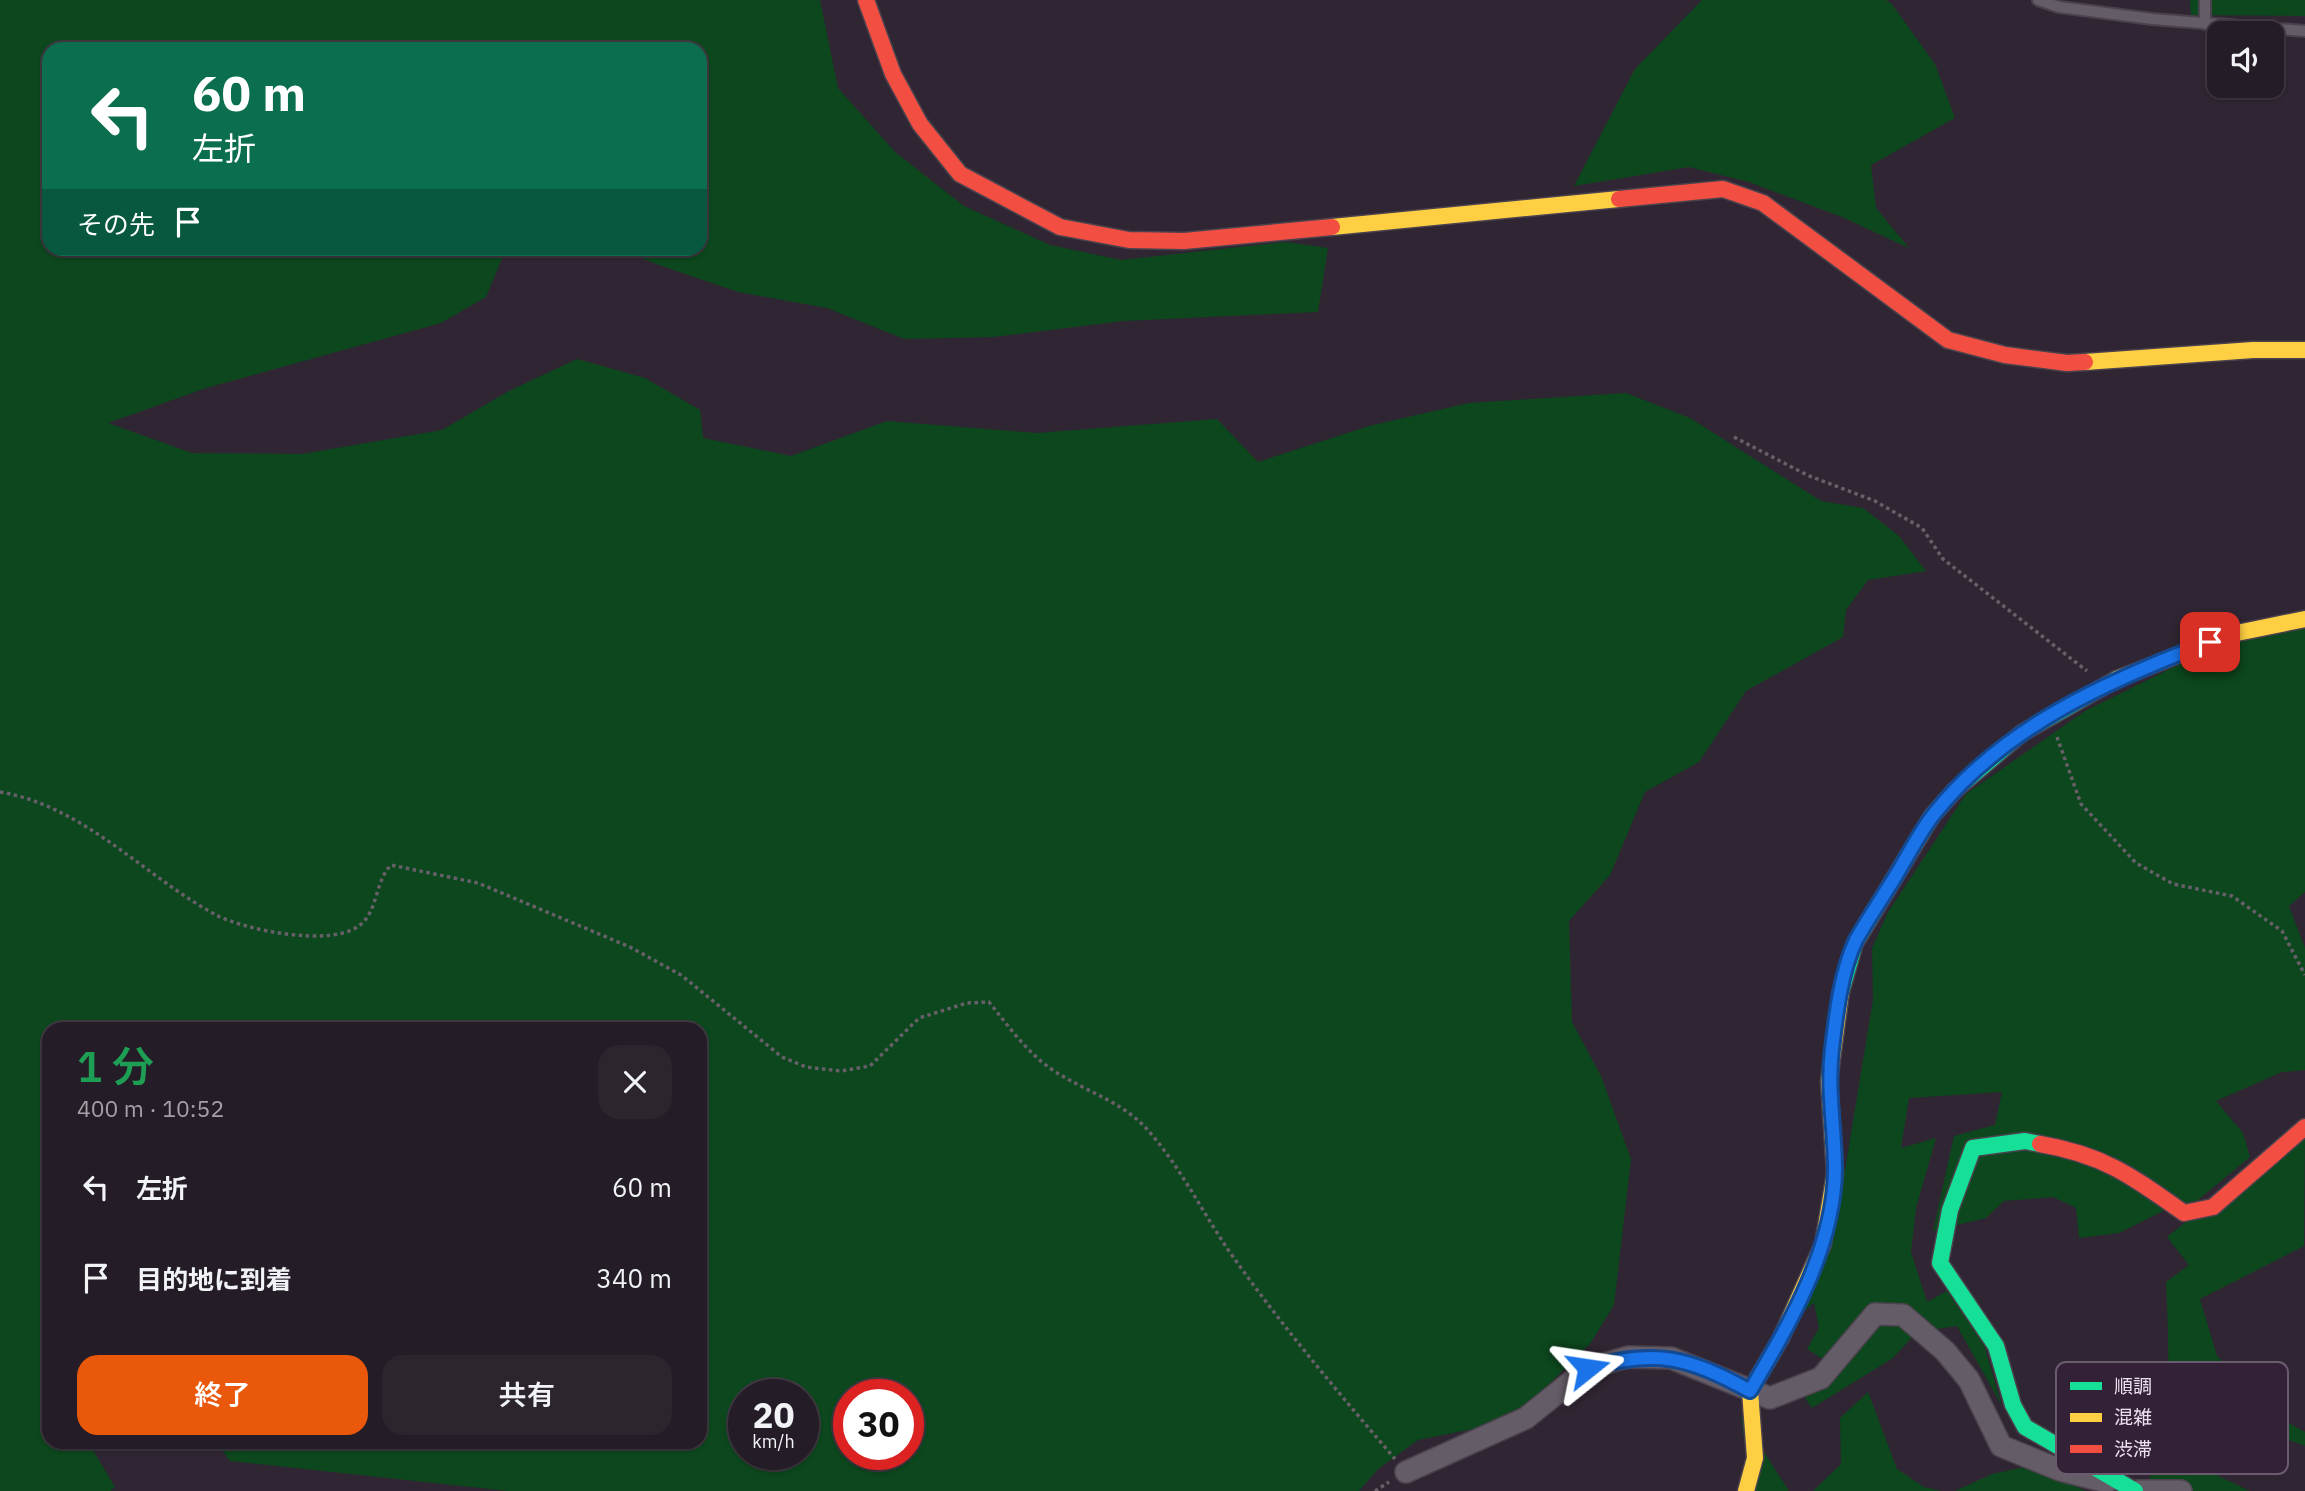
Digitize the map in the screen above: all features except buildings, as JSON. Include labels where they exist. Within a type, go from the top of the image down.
[{"type":"street","points":[[866,0],[893,74],[920,124],[960,174],[1060,227],[1129,240],[1184,241],[1723,189],[1763,203],[1948,340],[2005,355],[2067,363],[2253,350],[2305,350]]},
{"type":"street","points":[[1746,1491],[1755,1458],[1750,1391],[1781,1338],[1823,1244],[1835,1173],[1829,1081],[1840,995],[1855,943],[1932,816],[1955,790],[2022,733],[2106,685],[2232,634],[2305,620]]},
{"type":"street","points":[[2056,1445],[2025,1427],[2013,1405],[1996,1346],[1940,1262],[1950,1210],[1973,1148],[2025,1141],[2071,1149],[2123,1169],[2185,1213],[2213,1207],[2305,1127]]},
{"type":"street","points":[[1406,1472],[1526,1418],[1588,1368],[1628,1357],[1671,1357],[1725,1377],[1750,1391],[1770,1398],[1821,1378],[1875,1314],[1903,1315],[1945,1350],[1969,1380],[2001,1446],[2056,1468]]},
{"type":"street","points":[[2075,1474],[2134,1490],[2182,1491]]},
{"type":"street","points":[[2106,1474],[2134,1490]]},
{"type":"lane","points":[[2038,0],[2059,7],[2206,24],[2305,31]]},
{"type":"lane","points":[[2205,0],[2206,24]]},
{"type":"path","points":[[1734,437],[1807,475],[1875,501],[1922,528],[1943,559],[2106,685]]},
{"type":"path","points":[[2050,717],[2081,804],[2136,863],[2173,884],[2232,896],[2281,931],[2305,975]]},
{"type":"path","points":[[0,792],[28,797],[71,818],[216,915],[248,927],[311,936],[338,934],[360,926],[370,913],[383,873],[391,865],[478,883],[630,947],[681,975],[782,1057],[806,1067],[841,1071],[870,1066],[919,1018],[967,1003],[989,1002],[1030,1052],[1058,1074],[1108,1099],[1144,1126],[1190,1186],[1228,1249],[1311,1360],[1406,1472]]},
{"type":"green space","points":[[0,0],[820,0],[838,88],[895,152],[964,206],[1050,245],[1121,260],[1286,242],[1328,248],[1318,312],[1123,321],[993,337],[904,339],[827,308],[738,292],[638,256],[707,256],[707,42],[42,42],[42,256],[503,256],[486,297],[441,323],[206,388],[108,423],[192,453],[302,454],[442,430],[509,391],[577,359],[645,378],[700,410],[703,438],[791,456],[887,421],[1037,433],[1217,419],[1258,462],[1369,426],[1469,403],[1626,393],[1690,418],[1821,501],[1863,508],[1899,536],[1926,571],[1868,580],[1846,610],[1843,637],[1746,691],[1699,762],[1645,792],[1610,875],[1569,921],[1572,1022],[1601,1076],[1631,1159],[1614,1305],[1590,1344],[1530,1403],[1473,1429],[1418,1440],[1378,1469],[1359,1491],[508,1491],[230,1461],[221,1449],[707,1449],[707,1022],[42,1022],[42,1449],[92,1449],[115,1487],[110,1491],[0,1491]]},
{"type":"green space","points":[[1702,0],[1886,0],[1891,3],[1935,64],[1955,118],[1871,165],[1876,208],[1909,248],[1842,217],[1749,182],[1689,167],[1574,186],[1635,69]]},
{"type":"green space","points":[[2190,0],[2305,0],[2305,16],[2191,15]]},
{"type":"green space","points":[[2305,610],[2305,892],[2289,906],[2305,948],[2305,1070],[2282,1072],[2216,1101],[2243,1133],[2250,1157],[2198,1200],[2169,1208],[2119,1233],[2079,1238],[2076,1208],[2053,1197],[2004,1201],[1986,1218],[1933,1231],[1954,1136],[1995,1125],[2002,1092],[1909,1098],[1901,1148],[1936,1138],[1916,1208],[1911,1252],[1927,1302],[1947,1291],[1984,1345],[2002,1406],[1957,1326],[1917,1332],[1893,1358],[1812,1408],[1802,1393],[1824,1360],[1807,1349],[1819,1328],[1814,1303],[1794,1319],[1845,1170],[1873,1000],[1872,948],[1888,912],[1966,794],[2085,711],[2180,664]]},
{"type":"green space","points":[[2305,1131],[2304,1246],[2200,1299],[2217,1356],[2223,1362],[2168,1362],[2166,1282],[2189,1265],[2167,1237],[2259,1163]]},
{"type":"green space","points":[[1868,1392],[1897,1469],[1924,1487],[1942,1491],[1813,1491],[1841,1464],[1840,1418]]},
{"type":"green space","points":[[1741,1416],[1789,1491],[1751,1491]]},
{"type":"green space","points":[[2288,1422],[2305,1432],[2305,1446],[2288,1440]]},
{"type":"green space","points":[[2030,1466],[2086,1491],[1955,1491],[1992,1474]]},
{"type":"green space","points":[[2152,1474],[2214,1474],[2250,1491],[2137,1491]]},
{"type":"traffic: fast","points":[[1841,992],[1855,943],[1932,816],[1955,790],[2022,733],[2117,679]]},
{"type":"traffic: fast","points":[[2040,1144],[2025,1141],[1973,1148],[1950,1210],[1940,1263],[1996,1346],[2013,1405],[2025,1427],[2056,1445]]},
{"type":"traffic: fast","points":[[2106,1474],[2135,1491]]},
{"type":"traffic: slow","points":[[1332,227],[1619,199]]},
{"type":"traffic: slow","points":[[2085,362],[2253,350],[2305,350]]},
{"type":"traffic: slow","points":[[2117,679],[2232,634],[2305,619]]},
{"type":"traffic: slow","points":[[1746,1491],[1755,1458],[1750,1391],[1781,1338],[1823,1244],[1835,1173],[1829,1081],[1841,992]]},
{"type":"traffic: jam","points":[[866,0],[893,74],[920,124],[960,174],[1060,227],[1129,240],[1184,241],[1332,227]]},
{"type":"traffic: jam","points":[[1619,199],[1723,189],[1763,203],[1948,340],[2005,355],[2067,363],[2085,362]]},
{"type":"traffic: jam","points":[[2040,1144],[2100,1161],[2149,1188],[2184,1213],[2213,1207],[2305,1127]]},
{"type":"route","points":[[1588,1368],[1628,1357],[1671,1357],[1725,1377],[1750,1391],[1781,1338],[1823,1244],[1835,1173],[1829,1081],[1832,1047],[1840,995],[1855,943],[1932,816],[1955,790],[2022,733],[2122,676],[2210,642]]}]
